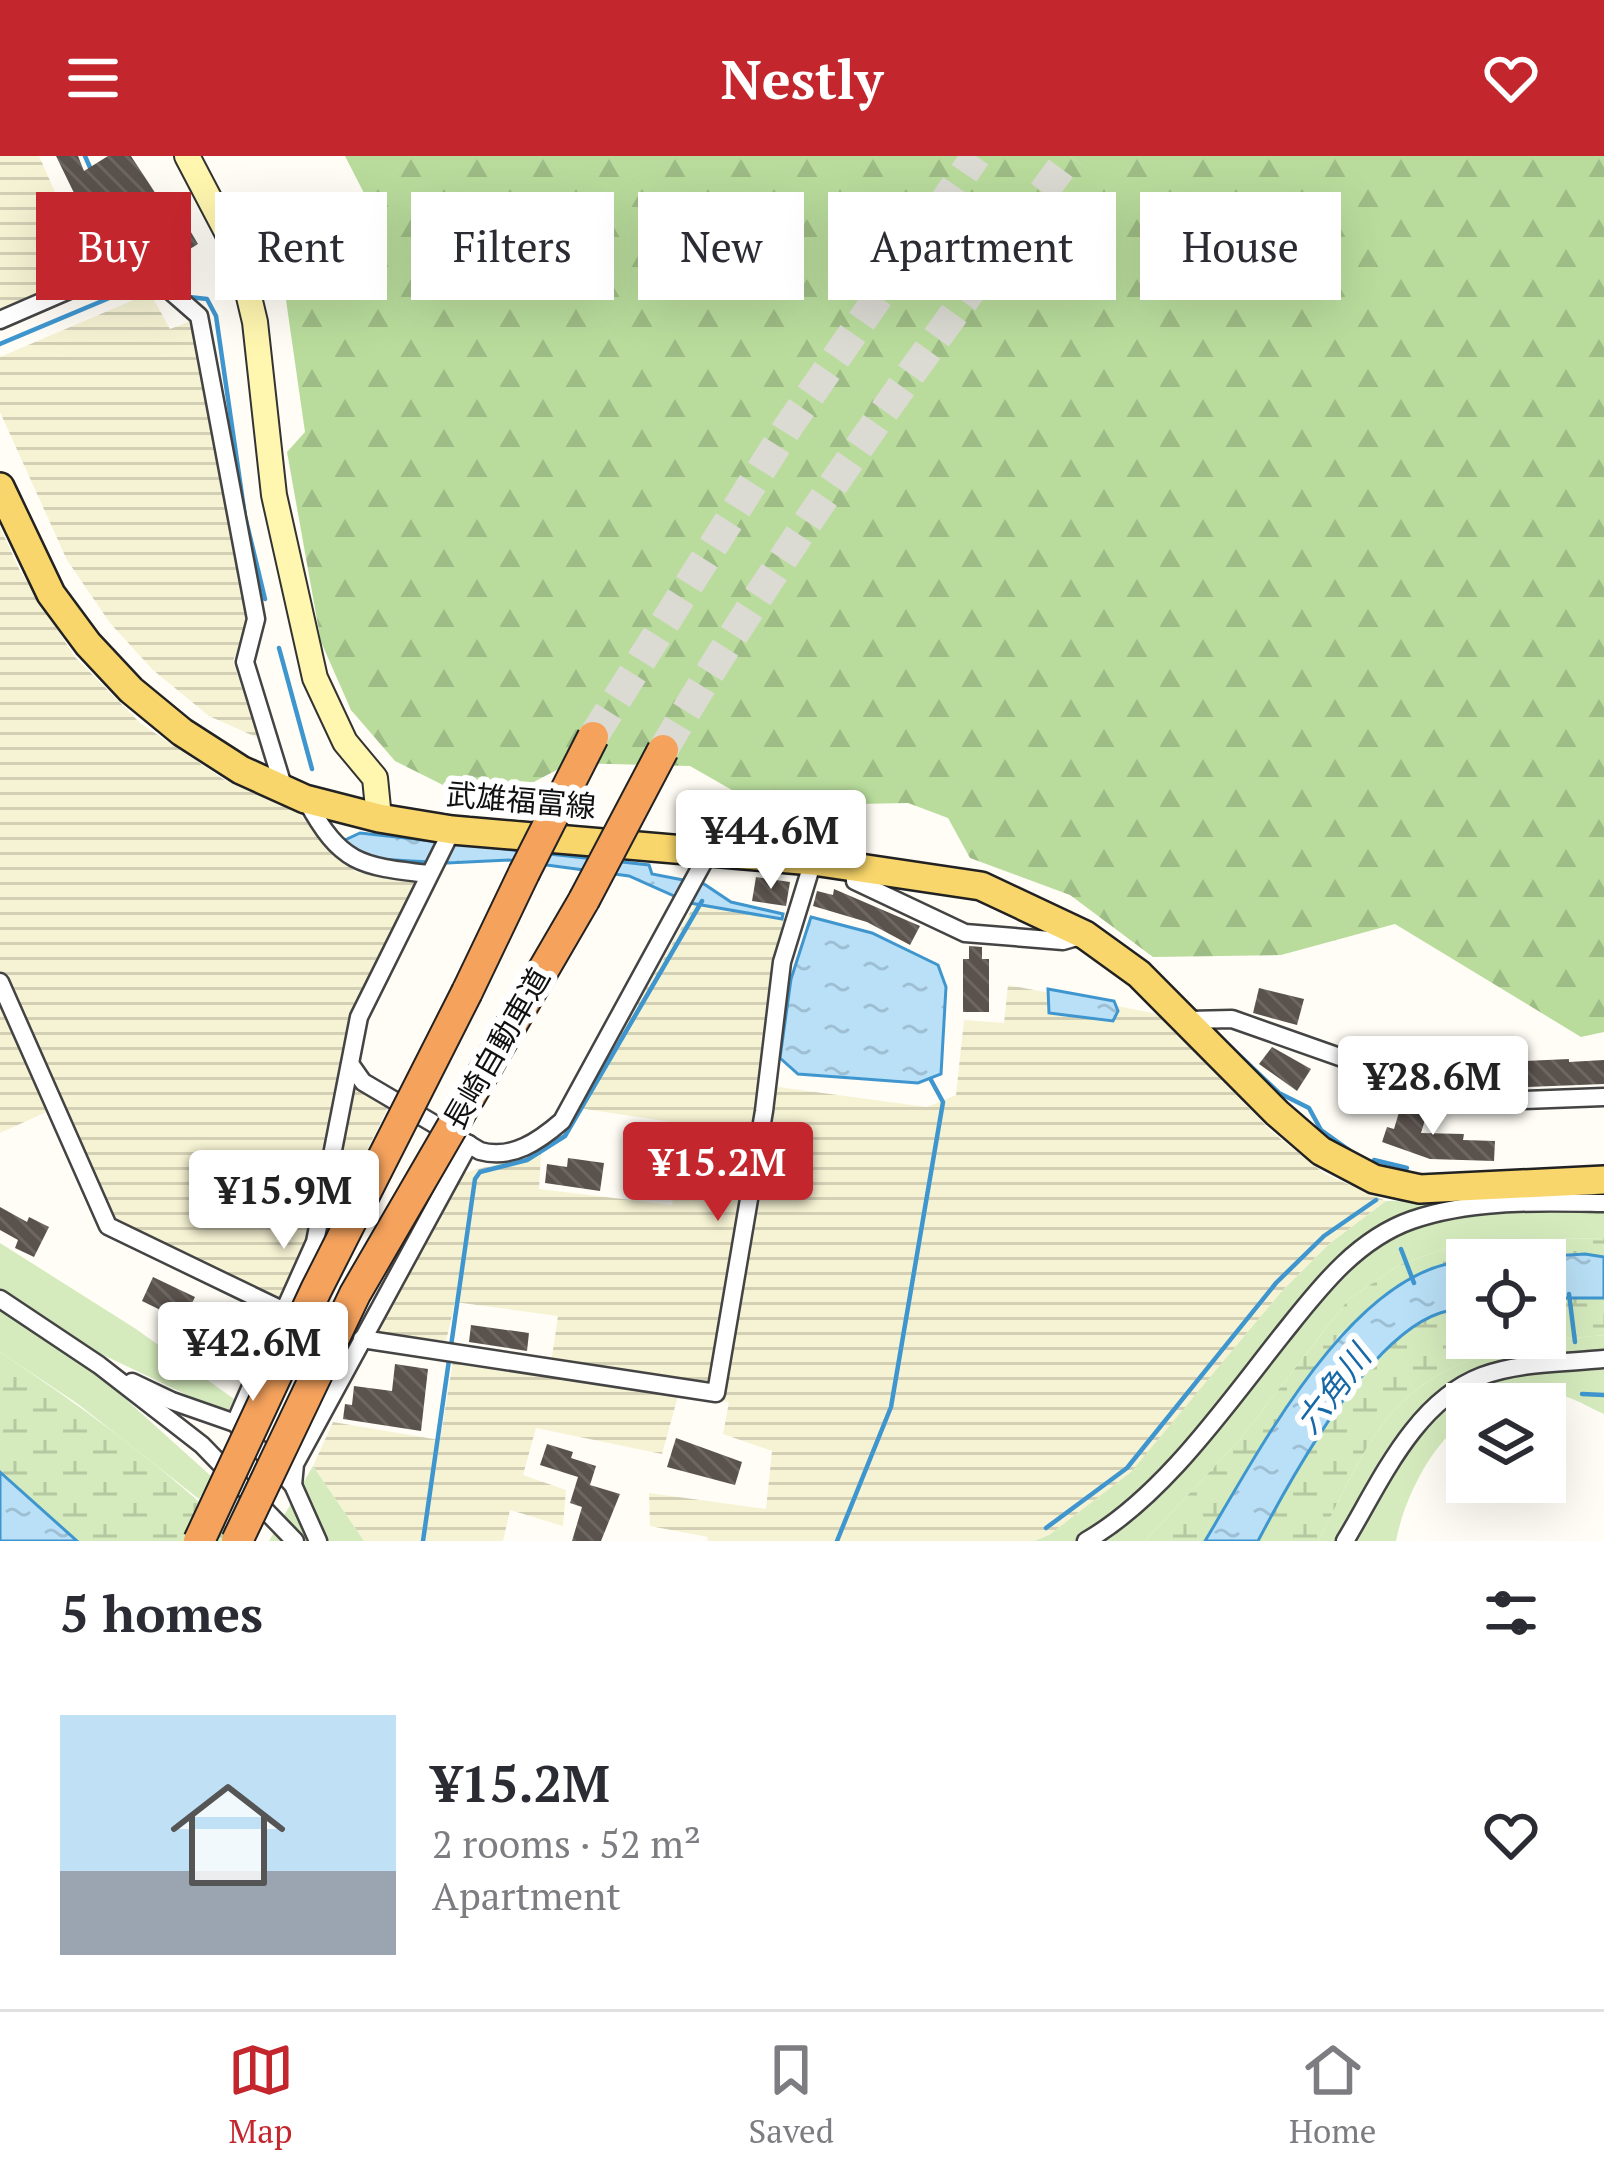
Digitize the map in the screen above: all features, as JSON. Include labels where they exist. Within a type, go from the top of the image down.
[{"type":"highway","name":"長崎自動車道","points":[[199,1541],[316,1290],[593,736]]},
{"type":"highway","name":"長崎自動車道","points":[[237,1541],[355,1294],[584,901],[663,750]]},
{"type":"main road","name":"武雄福富線","points":[[0,487],[51,594],[131,690],[182,733],[241,770],[295,794],[449,834],[704,861],[813,861],[981,886],[1085,935],[1139,974],[1306,1138],[1374,1179],[1420,1189],[1604,1180]]},
{"type":"street","points":[[188,156],[230,238],[245,280],[255,322],[274,495],[314,678],[345,742],[375,778],[379,818]]},
{"type":"street","points":[[0,320],[136,261],[199,316],[256,619],[244,662],[295,794],[349,857],[368,867],[430,871]]},
{"type":"street","points":[[235,1424],[315,1242],[358,1017],[449,834]]},
{"type":"street","points":[[351,1065],[363,1082],[494,1155],[540,1141],[562,1121],[704,861]]},
{"type":"street","points":[[362,1339],[716,1393],[764,1111],[782,962],[813,861]]},
{"type":"street","points":[[855,867],[854,881],[964,933],[1063,941],[1085,935]]},
{"type":"street","points":[[0,982],[108,1226],[284,1311]]},
{"type":"street","points":[[1189,1020],[1232,1018],[1351,1060],[1418,1092],[1471,1102],[1604,1097]]},
{"type":"street","points":[[293,1485],[295,1464],[469,1144]]},
{"type":"street","points":[[1086,1541],[1106,1530],[1159,1483],[1314,1295],[1368,1244],[1410,1220],[1462,1208],[1604,1203]]},
{"type":"street","points":[[0,1299],[100,1365],[202,1445],[295,1541]]},
{"type":"street","points":[[1346,1541],[1402,1444],[1460,1388],[1481,1376],[1508,1370],[1604,1359]]},
{"type":"street","points":[[100,1365],[172,1402],[235,1424],[293,1485],[318,1541]]},
{"type":"shaded area","points":[[0,156],[39,156],[55,192],[36,192],[36,295],[0,310]]},
{"type":"shaded area","points":[[134,300],[154,300],[170,329],[193,320],[250,619],[233,661],[258,738],[209,716],[153,670],[110,623],[67,560],[0,412],[0,357]]},
{"type":"shaded area","points":[[0,527],[20,571],[74,656],[140,723],[223,779],[294,809],[356,872],[420,880],[350,1020],[345,1078],[389,1105],[293,1304],[113,1219],[62,1105],[0,1133]]},
{"type":"shaded area","points":[[696,902],[786,919],[763,1085],[927,1107],[956,1095],[964,1020],[1004,1023],[1008,985],[1158,1014],[1272,1132],[1325,1174],[1386,1201],[1329,1244],[1281,1292],[1132,1472],[1049,1535],[1034,1541],[707,1541],[708,1537],[650,1526],[649,1493],[766,1509],[772,1451],[723,1434],[729,1402],[678,1396],[662,1454],[536,1428],[523,1475],[566,1490],[563,1526],[510,1510],[503,1541],[364,1541],[313,1466],[333,1422],[440,1440],[453,1361],[549,1377],[558,1316],[455,1302],[446,1341],[376,1333],[460,1174],[541,1152],[539,1189],[672,1205],[684,1124],[578,1108]]},
{"type":"green space","points":[[345,156],[1604,156],[1604,1032],[1581,1037],[1395,924],[1281,955],[1153,957],[1070,895],[970,858],[948,818],[908,803],[760,806],[690,766],[570,763],[511,794],[455,791],[395,761],[351,710],[321,642],[287,452],[305,432],[286,300],[387,300],[387,192],[363,192]]},
{"type":"green space","points":[[1464,1200],[1604,1210],[1604,1238],[1446,1239],[1446,1248],[1399,1265],[1348,1300],[1241,1438],[1145,1541],[1034,1541],[1049,1535],[1131,1472],[1281,1292],[1329,1244],[1386,1201]]},
{"type":"green space","points":[[1604,1238],[1604,1257],[1566,1255],[1566,1239],[1558,1239]]},
{"type":"green space","points":[[0,1243],[136,1329],[234,1399],[227,1414],[97,1352],[90,1367],[212,1477],[199,1499],[78,1404],[0,1352]]},
{"type":"green space","points":[[1446,1248],[1446,1266],[1339,1335],[1205,1541],[1145,1541],[1241,1438],[1348,1300],[1399,1265]]},
{"type":"green space","points":[[1566,1296],[1604,1298],[1604,1335],[1566,1340]]},
{"type":"green space","points":[[1446,1312],[1446,1359],[1474,1359],[1420,1387],[1396,1408],[1352,1474],[1318,1541],[1258,1541],[1312,1447],[1360,1379],[1413,1327]]},
{"type":"green space","points":[[1604,1335],[1604,1414],[1566,1398],[1566,1383],[1446,1383],[1446,1439],[1421,1474],[1396,1541],[1318,1541],[1375,1435],[1420,1387],[1474,1359],[1566,1359],[1566,1340]]},
{"type":"green space","points":[[0,1352],[125,1441],[241,1541],[77,1541],[0,1472]]},
{"type":"green space","points":[[313,1466],[364,1541],[269,1541]]},
{"type":"water","points":[[360,833],[649,865],[652,874],[704,884],[731,902],[783,914],[782,919],[690,903],[629,876],[509,860],[377,859],[355,852],[343,841]]},
{"type":"water","points":[[811,917],[872,933],[938,965],[946,987],[941,1074],[918,1083],[798,1074],[780,1058],[791,979]]},
{"type":"water","points":[[1048,989],[1114,1001],[1118,1011],[1113,1021],[1049,1013]]},
{"type":"water","points":[[1566,1255],[1604,1257],[1604,1298],[1566,1298]]},
{"type":"water","name":"六角川","points":[[1446,1266],[1446,1312],[1413,1327],[1360,1379],[1312,1447],[1258,1541],[1205,1541],[1313,1370],[1385,1295],[1425,1271]]},
{"type":"water","points":[[0,1472],[77,1541],[0,1541]]},
{"type":"building","points":[[56,156],[78,156],[84,171],[108,156],[131,156],[155,192],[74,192]]},
{"type":"building","points":[[756,877],[790,882],[786,906],[752,901]]},
{"type":"building","points":[[834,889],[920,926],[910,945],[867,922],[813,906],[817,891],[833,895]]},
{"type":"building","points":[[969,946],[982,947],[982,959],[989,959],[989,1012],[963,1012],[963,959],[969,959]]},
{"type":"building","points":[[1259,988],[1304,999],[1297,1025],[1253,1013]]},
{"type":"building","points":[[1409,1040],[1469,1046],[1465,1072],[1478,1074],[1475,1089],[1407,1073]]},
{"type":"building","points":[[1272,1047],[1311,1069],[1297,1091],[1259,1064]]},
{"type":"building","points":[[1604,1060],[1604,1084],[1527,1087],[1525,1061]]},
{"type":"building","points":[[1403,1099],[1429,1107],[1421,1133],[1464,1134],[1463,1140],[1495,1141],[1494,1161],[1430,1159],[1382,1142],[1387,1127],[1394,1129]]},
{"type":"building","points":[[568,1158],[604,1163],[600,1191],[545,1183],[547,1164],[567,1167]]},
{"type":"building","points":[[0,1207],[27,1222],[29,1217],[49,1227],[34,1257],[15,1248],[18,1240],[0,1230]]},
{"type":"building","points":[[153,1277],[195,1297],[183,1321],[142,1301]]},
{"type":"building","points":[[471,1325],[529,1333],[527,1351],[469,1342]]},
{"type":"building","points":[[206,1329],[225,1338],[214,1360],[181,1344],[187,1331],[202,1338]]},
{"type":"building","points":[[395,1364],[428,1369],[421,1431],[343,1419],[345,1404],[352,1405],[354,1386],[392,1391]]},
{"type":"building","points":[[676,1438],[742,1462],[735,1485],[667,1467]]},
{"type":"building","points":[[547,1444],[596,1466],[590,1485],[620,1494],[601,1541],[572,1541],[582,1507],[570,1503],[578,1477],[540,1465]]},
{"type":"waterway","points":[[85,156],[92,172]]},
{"type":"waterway","points":[[191,297],[207,299],[216,316],[245,516],[265,599]]},
{"type":"waterway","points":[[0,344],[105,300]]},
{"type":"waterway","points":[[279,648],[312,769]]},
{"type":"waterway","points":[[423,1541],[475,1179],[480,1172],[527,1160],[565,1136],[702,901]]},
{"type":"waterway","points":[[1220,1037],[1279,1093],[1309,1108],[1321,1130],[1349,1150]]},
{"type":"waterway","points":[[837,1541],[891,1407],[943,1102],[931,1080]]},
{"type":"waterway","points":[[1374,1160],[1407,1168]]},
{"type":"waterway","points":[[1046,1528],[1127,1468],[1276,1283],[1324,1236],[1376,1200]]},
{"type":"waterway","points":[[1401,1249],[1414,1283]]},
{"type":"waterway","points":[[1569,1294],[1575,1342]]},
{"type":"waterway","points":[[1582,1394],[1604,1395]]},
{"type":"tunnel","points":[[593,737],[788,427],[976,156]]},
{"type":"tunnel","points":[[663,750],[808,522],[1070,156]]}]
